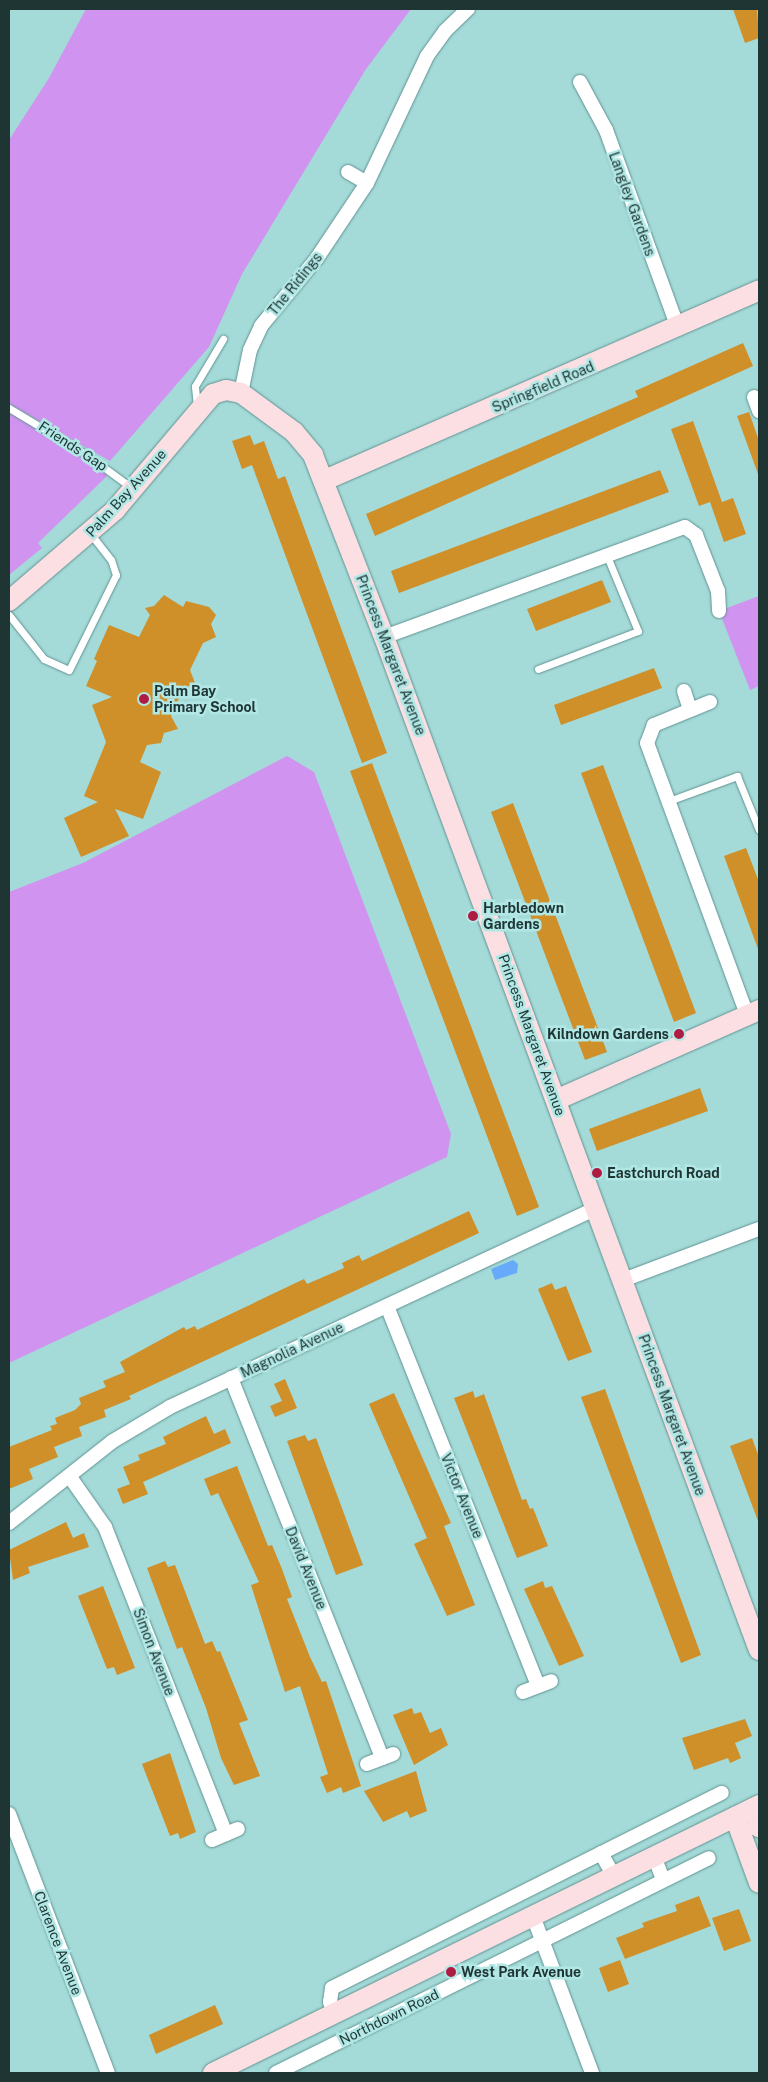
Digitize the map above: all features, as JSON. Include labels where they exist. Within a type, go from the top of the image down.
[{"type":"main road","name":"Springfield Road","points":[[324,480],[678,328],[759,290]]},
{"type":"main road","name":"Palm Bay Avenue","points":[[9,601],[91,534],[133,489],[212,394],[226,390],[241,392]]},
{"type":"main road","name":"Princess Margaret Avenue","points":[[241,392],[294,432],[312,455],[324,480],[384,637],[759,1650]]},
{"type":"main road","points":[[556,1100],[753,1013]]},
{"type":"main road","name":"Northdown Road","points":[[219,2072],[735,1817],[757,1813]]},
{"type":"main road","points":[[735,1817],[759,1882]]},
{"type":"street","name":"The Ridings","points":[[241,392],[250,350],[262,326],[317,258],[367,183],[427,56],[445,31],[468,9]]},
{"type":"street","name":"Langley Gardens","points":[[580,82],[606,130],[678,328]]},
{"type":"street","points":[[348,172],[367,183]]},
{"type":"street","points":[[754,396],[759,411]]},
{"type":"street","points":[[384,637],[684,527],[696,535],[718,591],[719,611]]},
{"type":"street","points":[[684,691],[690,709]]},
{"type":"street","points":[[710,702],[654,725],[648,732],[649,753],[666,802],[753,1013]]},
{"type":"street","name":"Magnolia Avenue","points":[[9,1523],[144,1421],[231,1378],[596,1208]]},
{"type":"street","points":[[623,1280],[759,1229]]},
{"type":"street","name":"Victor Avenue","points":[[387,1306],[545,1683],[523,1692]]},
{"type":"street","name":"David Avenue","points":[[231,1378],[387,1756],[367,1764]]},
{"type":"street","name":"Simon Avenue","points":[[70,1477],[105,1527],[232,1832],[212,1840]]},
{"type":"street","name":"Northdown Road","points":[[334,2014],[330,2002],[332,1988],[722,1793]]},
{"type":"street","name":"Clarence Avenue","points":[[9,1814],[108,2073]]},
{"type":"street","points":[[601,1853],[614,1876]]},
{"type":"street","points":[[654,1856],[663,1880]]},
{"type":"street","name":"Northdown Road","points":[[276,2073],[709,1858]]},
{"type":"street","points":[[532,1916],[592,2073]]},
{"type":"lane","points":[[198,409],[195,386],[223,338]]},
{"type":"lane","name":"Friends Gap","points":[[9,408],[87,455],[133,489]]},
{"type":"lane","points":[[9,614],[44,659],[69,670],[116,575],[111,560],[91,534]]},
{"type":"lane","points":[[538,670],[638,632],[607,556]]},
{"type":"lane","points":[[666,802],[737,776],[759,830]]},
{"type":"shaded area","points":[[86,9],[411,9],[366,69],[242,274],[209,347],[110,461],[9,404],[9,140],[49,78]]},
{"type":"shaded area","points":[[9,412],[104,470],[107,476],[38,543],[42,548],[9,575]]},
{"type":"shaded area","points":[[759,596],[759,686],[750,690],[719,611]]},
{"type":"shaded area","points":[[287,756],[314,772],[451,1134],[447,1157],[9,1363],[9,892],[83,863]]},
{"type":"water","points":[[513,1260],[518,1264],[517,1273],[495,1280],[491,1269]]},
{"type":"building","points":[[733,9],[757,9],[759,38],[745,43]]},
{"type":"building","points":[[743,343],[753,366],[375,536],[366,514],[638,397],[635,391]]},
{"type":"building","points":[[749,412],[759,441],[758,474],[737,416]]},
{"type":"building","points":[[693,421],[722,502],[733,498],[746,534],[724,542],[710,502],[699,506],[671,429]]},
{"type":"building","points":[[250,435],[254,445],[264,441],[278,479],[285,476],[387,753],[362,763],[252,465],[242,469],[232,441]]},
{"type":"building","points":[[660,470],[669,492],[399,593],[391,571]]},
{"type":"building","points":[[602,580],[611,602],[536,631],[527,609]]},
{"type":"building","points":[[164,595],[183,607],[186,601],[209,607],[216,615],[211,624],[216,637],[203,643],[190,670],[195,683],[183,689],[171,716],[178,729],[164,733],[161,743],[147,745],[140,762],[161,772],[143,819],[115,809],[129,836],[81,857],[64,818],[98,802],[84,796],[106,742],[92,705],[112,697],[86,686],[97,661],[94,659],[109,625],[139,637],[150,615],[145,608],[154,606]]},
{"type":"building","points":[[654,668],[662,688],[561,725],[554,705]]},
{"type":"building","points":[[372,763],[539,1207],[517,1216],[350,771]]},
{"type":"building","points":[[603,765],[696,1013],[674,1022],[581,773]]},
{"type":"building","points":[[513,803],[607,1052],[585,1060],[491,812]]},
{"type":"building","points":[[746,848],[759,882],[758,949],[724,856]]},
{"type":"building","points":[[700,1088],[708,1111],[597,1151],[589,1129]]},
{"type":"building","points":[[469,1211],[479,1233],[129,1396],[131,1399],[104,1410],[106,1417],[79,1427],[82,1436],[54,1447],[58,1457],[29,1469],[33,1479],[9,1489],[9,1447],[52,1430],[50,1426],[57,1424],[55,1418],[75,1410],[81,1404],[79,1398],[106,1387],[103,1381],[125,1372],[120,1362],[184,1327],[186,1330],[195,1326],[197,1330],[304,1279],[307,1284],[344,1268],[342,1263],[359,1255],[362,1261]]},
{"type":"building","points":[[552,1283],[555,1290],[566,1286],[592,1352],[568,1361],[538,1289]]},
{"type":"building","points":[[285,1379],[297,1408],[275,1417],[270,1406],[282,1401],[274,1384]]},
{"type":"building","points":[[605,1389],[701,1655],[681,1663],[581,1397]]},
{"type":"building","points":[[473,1391],[475,1398],[484,1394],[522,1500],[526,1499],[530,1509],[533,1508],[548,1546],[517,1558],[454,1398]]},
{"type":"building","points":[[394,1393],[451,1523],[444,1526],[475,1605],[447,1616],[414,1544],[427,1538],[369,1404]]},
{"type":"building","points":[[206,1416],[214,1434],[225,1429],[231,1443],[143,1482],[148,1494],[123,1504],[117,1489],[130,1484],[123,1467],[140,1460],[138,1455],[166,1444],[163,1437]]},
{"type":"building","points":[[305,1435],[308,1441],[316,1438],[363,1565],[336,1575],[287,1441]]},
{"type":"building","points":[[752,1438],[759,1457],[758,1521],[730,1446]]},
{"type":"building","points":[[237,1466],[268,1546],[272,1545],[282,1569],[292,1597],[287,1599],[310,1657],[322,1682],[326,1681],[361,1786],[343,1793],[341,1787],[327,1793],[320,1777],[328,1774],[300,1686],[285,1692],[251,1585],[259,1582],[218,1493],[211,1496],[204,1479]]},
{"type":"building","points":[[66,1522],[73,1538],[84,1533],[89,1547],[28,1567],[30,1573],[13,1580],[9,1550]]},
{"type":"building","points":[[165,1561],[168,1567],[175,1565],[205,1644],[212,1641],[217,1652],[220,1651],[248,1720],[239,1723],[260,1776],[234,1785],[221,1758],[206,1708],[182,1647],[177,1649],[147,1568]]},
{"type":"building","points":[[543,1581],[545,1588],[552,1586],[584,1656],[559,1666],[524,1589]]},
{"type":"building","points":[[103,1586],[135,1668],[117,1675],[114,1667],[107,1669],[78,1596]]},
{"type":"building","points":[[412,1708],[414,1714],[421,1712],[430,1733],[441,1728],[448,1745],[414,1765],[393,1715]]},
{"type":"building","points":[[745,1719],[752,1736],[735,1743],[741,1758],[730,1763],[728,1758],[694,1770],[682,1738]]},
{"type":"building","points":[[170,1753],[196,1832],[180,1839],[178,1833],[170,1836],[142,1764]]},
{"type":"building","points":[[416,1771],[427,1811],[410,1818],[407,1811],[383,1822],[364,1791]]},
{"type":"building","points":[[699,1896],[711,1926],[625,1959],[616,1938],[644,1927],[642,1923],[677,1911],[675,1905]]},
{"type":"building","points":[[739,1909],[751,1941],[724,1951],[712,1918]]},
{"type":"building","points":[[620,1960],[629,1984],[608,1992],[599,1968]]},
{"type":"building","points":[[215,2005],[223,2024],[156,2054],[149,2035]]},
{"type":"place","name":"Palm Bay Primary School","points":[[144,699]]},
{"type":"place","name":"Harbledown Gardens","points":[[473,916]]},
{"type":"place","name":"Kilndown Gardens","points":[[679,1034]]},
{"type":"place","name":"Eastchurch Road","points":[[597,1173]]},
{"type":"place","name":"West Park Avenue","points":[[451,1972]]}]
